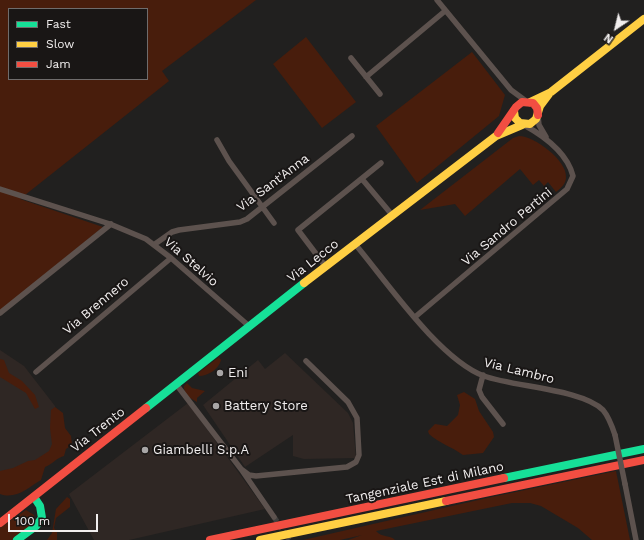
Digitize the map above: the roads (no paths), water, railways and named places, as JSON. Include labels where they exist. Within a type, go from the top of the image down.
[{"type":"main road","name":"Via Lecco","points":[[496,136],[515,109],[550,92],[644,19]]},
{"type":"main road","name":"Via Lecco","points":[[249,326],[496,136],[522,125],[534,122],[540,108],[550,92]]},
{"type":"main road","points":[[528,102],[535,106],[538,115]]},
{"type":"main road","points":[[515,109],[515,118],[522,125]]},
{"type":"main road","name":"Via Trento","points":[[2,518],[34,497],[249,326]]},
{"type":"main road","name":"Tangenziale Est di Milano","points":[[210,540],[644,449]]},
{"type":"main road","name":"Tangenziale Est di Milano","points":[[260,540],[644,460]]},
{"type":"main road","points":[[17,540],[36,526],[42,518],[42,509],[34,497]]},
{"type":"street","points":[[437,0],[511,90],[514,96],[515,109]]},
{"type":"street","points":[[366,77],[445,11]]},
{"type":"street","points":[[351,58],[380,94]]},
{"type":"street","points":[[511,90],[528,102]]},
{"type":"street","points":[[538,115],[539,125],[548,141]]},
{"type":"street","points":[[522,125],[548,141]]},
{"type":"street","name":"Via Sant'Anna","points":[[155,244],[172,232],[179,230],[240,222],[247,219],[352,136]]},
{"type":"street","points":[[216,140],[229,161],[274,223]]},
{"type":"street","name":"Via Sandro Pertini","points":[[415,317],[564,193],[573,176],[568,162],[548,141]]},
{"type":"street","points":[[326,267],[298,230],[381,163]]},
{"type":"street","points":[[362,179],[392,216]]},
{"type":"street","name":"Via Stelvio","points":[[0,189],[111,224],[155,244],[249,326]]},
{"type":"street","points":[[0,313],[111,224]]},
{"type":"street","name":"Via Lambro","points":[[355,244],[415,317],[446,351],[464,366],[483,376],[590,401],[607,416],[615,435],[636,540]]},
{"type":"street","name":"Via Brennero","points":[[36,372],[172,258]]},
{"type":"street","points":[[241,470],[249,475],[256,476],[347,467],[356,462],[359,454],[358,424],[353,410],[306,361]]},
{"type":"street","points":[[483,376],[479,390],[503,424]]},
{"type":"street","points":[[176,384],[241,470],[274,517]]},
{"type":"tunnel","points":[[274,517],[289,540]]},
{"type":"place","name":"Eni","points":[[220,373]]},
{"type":"place","name":"Battery Store","points":[[216,406]]},
{"type":"place","name":"Giambelli S.p.A","points":[[145,450]]}]
